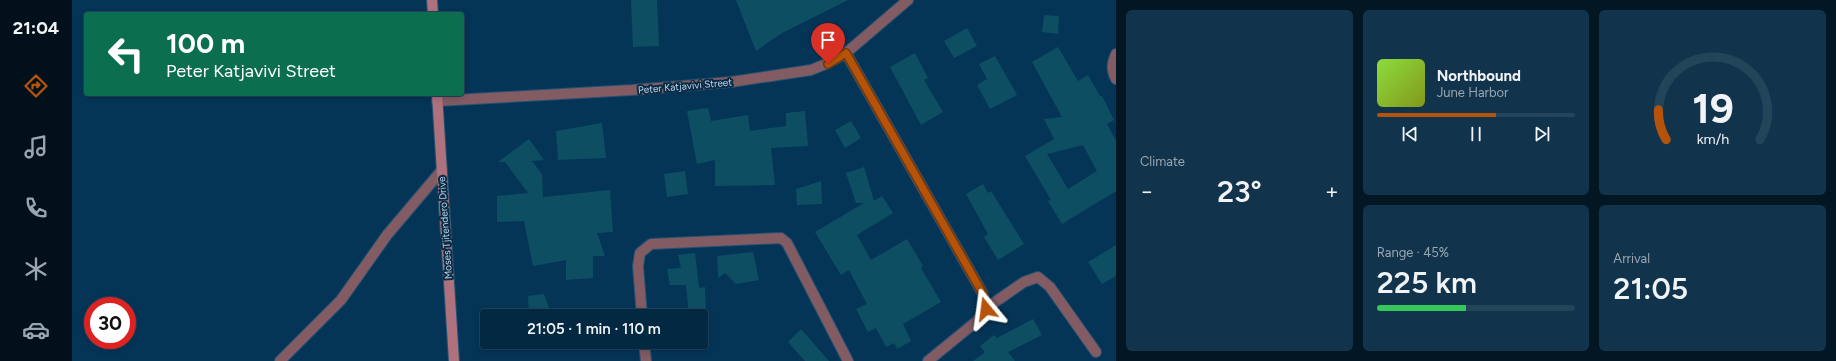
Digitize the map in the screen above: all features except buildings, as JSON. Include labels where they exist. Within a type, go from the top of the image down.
[{"type":"street","points":[[432,0],[433,12]]},
{"type":"street","name":"Peter Katjavivi Street","points":[[437,98],[632,90],[731,82],[811,70],[828,64],[846,53],[908,0]]},
{"type":"street","points":[[846,53],[983,294],[986,309]]},
{"type":"street","points":[[1116,54],[1112,65],[1113,73],[1116,78]]},
{"type":"street","name":"Moses Tjitendero Drive","points":[[437,98],[454,361]]},
{"type":"street","points":[[280,361],[341,300],[387,235],[442,170]]},
{"type":"street","points":[[641,309],[638,266],[640,253],[651,244],[781,238],[787,243],[848,361]]},
{"type":"street","points":[[928,361],[977,321],[986,309],[1024,282],[1038,277],[1050,287],[1096,352]]},
{"type":"street","points":[[645,349],[646,361]]},
{"type":"route","points":[[828,64],[846,53],[983,294],[986,309]]}]
